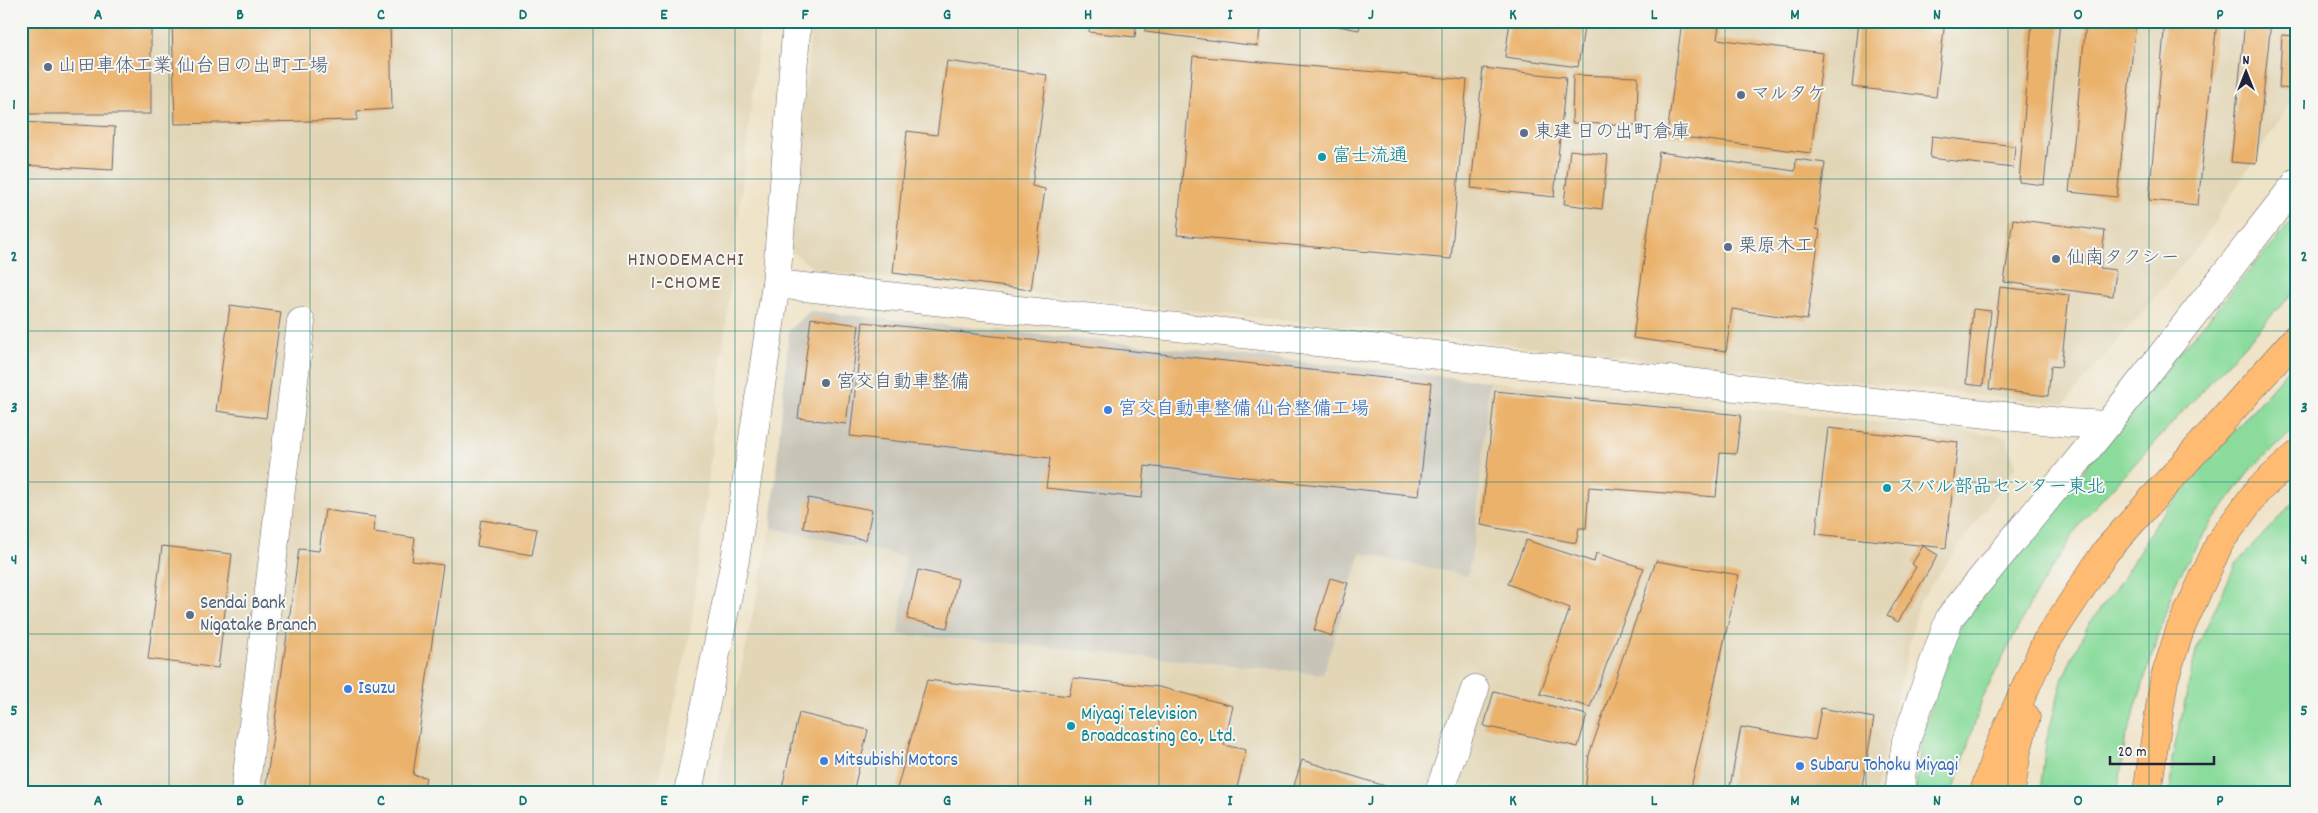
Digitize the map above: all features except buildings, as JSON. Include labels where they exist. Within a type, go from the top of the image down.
[{"type":"highway","points":[[1984,792],[1997,751],[2046,642],[2106,552],[2297,337]]},
{"type":"highway","points":[[2147,792],[2164,680],[2184,621],[2220,542],[2258,490],[2297,455]]},
{"type":"highway","points":[[2012,792],[2017,750],[2046,642]]},
{"type":"street","points":[[688,792],[735,560],[776,284],[797,21]]},
{"type":"street","points":[[1899,792],[1906,741],[1950,617],[2108,425],[2297,182]]},
{"type":"street","points":[[776,284],[2060,422],[2108,425]]},
{"type":"street","points":[[245,792],[301,322]]},
{"type":"street","points":[[1439,792],[1475,689]]},
{"type":"shaded area","points":[[21,21],[761,21],[691,627],[656,792],[21,792]]},
{"type":"shaded area","points":[[812,21],[2297,21],[2297,92],[2200,244],[2064,404],[816,270],[790,250]]},
{"type":"shaded area","points":[[810,311],[1489,381],[1476,529],[1468,576],[1361,553],[1323,674],[973,640],[899,635],[905,557],[771,528],[789,330]]},
{"type":"shaded area","points":[[1489,381],[2006,436],[2016,466],[1919,602],[1875,792],[715,792],[771,528],[905,557],[899,635],[973,640],[1323,674],[1361,553],[1468,575],[1476,529]]},
{"type":"green space","points":[[2297,215],[2297,288],[2081,522],[2032,600],[1983,697],[1953,792],[1915,792],[1922,738],[1943,664],[1965,618],[2142,396]]},
{"type":"green space","points":[[2297,359],[2297,426],[2251,469],[2205,532],[2175,583],[2125,741],[2118,792],[2040,792],[2046,742],[2063,677],[2087,627],[2121,581],[2159,518]]},
{"type":"green space","points":[[2297,498],[2297,792],[2170,792],[2172,760],[2197,647],[2236,564]]},
{"type":"place","name":"山田車体工業 仙台日の出町工場","points":[[48,67]]},
{"type":"place","name":"マルタケ","points":[[1741,95]]},
{"type":"place","name":"東建 日の出町倉庫","points":[[1524,133]]},
{"type":"place","name":"富士流通","points":[[1322,157]]},
{"type":"place","name":"栗原木工","points":[[1728,247]]},
{"type":"place","name":"仙南タクシー","points":[[2056,259]]},
{"type":"place","name":"宮交自動車整備","points":[[826,383]]},
{"type":"place","name":"宮交自動車整備 仙台整備工場","points":[[1108,410]]},
{"type":"place","name":"スバル部品センター東北","points":[[1887,488]]},
{"type":"place","name":"Sendai Bank Nigatake Branch","points":[[190,615]]},
{"type":"place","name":"Isuzu","points":[[348,689]]},
{"type":"place","name":"Miyagi Television Broadcasting Co., Ltd.","points":[[1071,726]]},
{"type":"place","name":"Mitsubishi Motors","points":[[824,761]]},
{"type":"place","name":"Subaru Tohoku Miyagi","points":[[1800,766]]},
{"type":"district","name":"HINODEMACHI 1-CHOME","points":[[686,272]]}]
